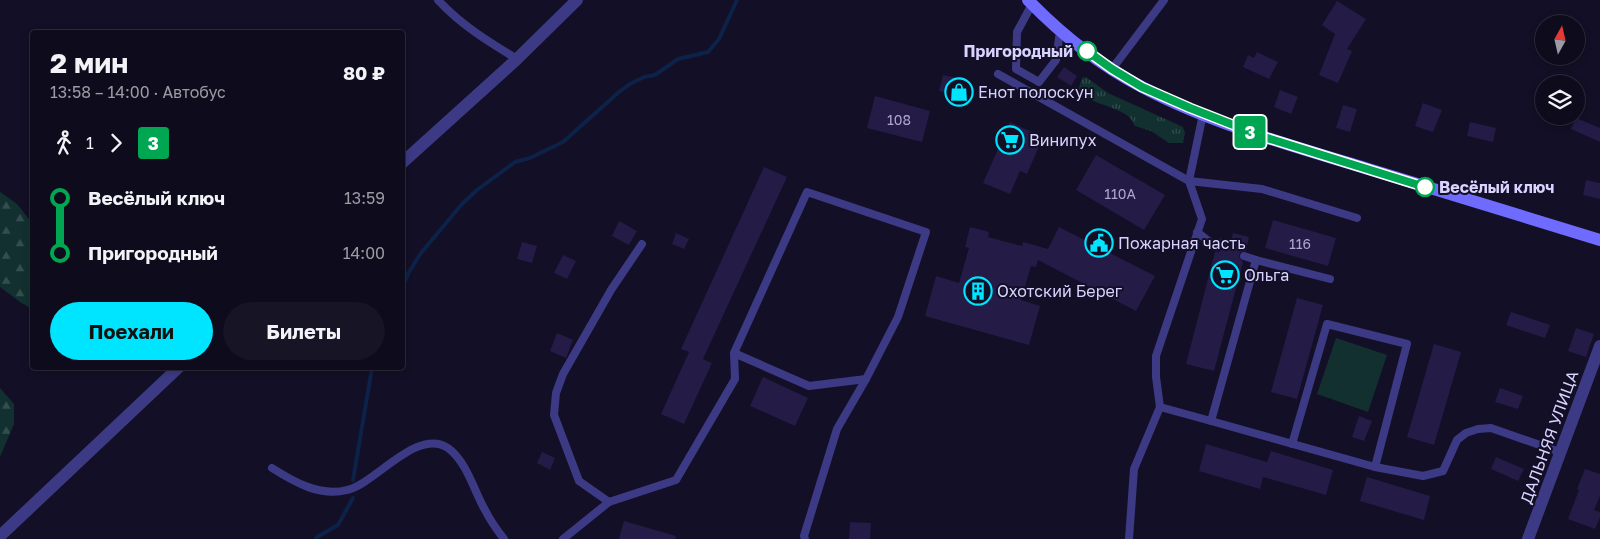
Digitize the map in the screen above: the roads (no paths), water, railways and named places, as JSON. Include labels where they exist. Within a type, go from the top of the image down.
[{"type":"main road","points":[[1030,2],[1060,31],[1112,69],[1142,87],[1204,114],[1264,137],[1600,240]]},
{"type":"street","points":[[405,160],[517,59],[577,0]]},
{"type":"street","name":"ДАЛЬНЯЯ УЛИЦА","points":[[1528,539],[1600,346]]},
{"type":"street","points":[[0,536],[176,370]]},
{"type":"lane","points":[[438,0],[463,23],[487,41],[517,59]]},
{"type":"lane","points":[[1112,69],[1164,0]]},
{"type":"lane","points":[[1030,2],[1017,32],[1016,69],[1039,82],[1056,60],[1060,31]]},
{"type":"lane","points":[[998,74],[1189,181],[1262,189],[1356,218]]},
{"type":"lane","points":[[1129,539],[1134,468],[1160,407],[1156,377],[1156,356],[1202,220],[1189,181],[1204,114]]},
{"type":"lane","points":[[563,539],[609,502],[676,480],[735,379],[734,353],[807,192],[926,232],[898,317],[866,379],[837,429],[804,539]]},
{"type":"lane","points":[[1197,232],[1216,247]]},
{"type":"lane","points":[[609,502],[579,481],[554,415],[556,393],[563,374],[611,290],[642,244]]},
{"type":"lane","points":[[1244,256],[1330,280]]},
{"type":"lane","points":[[1211,421],[1256,260]]},
{"type":"lane","points":[[1292,444],[1326,324],[1407,344],[1375,467]]},
{"type":"lane","points":[[734,353],[809,386],[866,379]]},
{"type":"lane","points":[[1160,407],[1375,467],[1423,476],[1434,475],[1443,471],[1457,440],[1466,433],[1478,429],[1491,428],[1560,452]]},
{"type":"lane","points":[[272,468],[305,486],[331,492],[349,490],[391,462],[420,446],[428,444],[444,446],[460,460],[485,511],[504,539]]},
{"type":"waterway","points":[[405,281],[421,253],[462,204],[477,190],[515,162],[530,158],[563,142],[630,84],[644,77],[655,75],[678,59],[708,52],[719,39],[737,0]]},
{"type":"waterway","points":[[353,480],[372,370]]},
{"type":"waterway","points":[[316,539],[338,525],[353,498]]},
{"type":"place","name":"Пригородный","points":[[1087,51]]},
{"type":"place","name":"Енот полоскун","points":[[959,92]]},
{"type":"place","name":"Винипух","points":[[1010,140]]},
{"type":"place","name":"Весёлый ключ","points":[[1425,187]]},
{"type":"place","name":"Пожарная часть","points":[[1099,243]]},
{"type":"place","name":"Ольга","points":[[1225,275]]},
{"type":"place","name":"Охотский Берег","points":[[978,291]]}]
